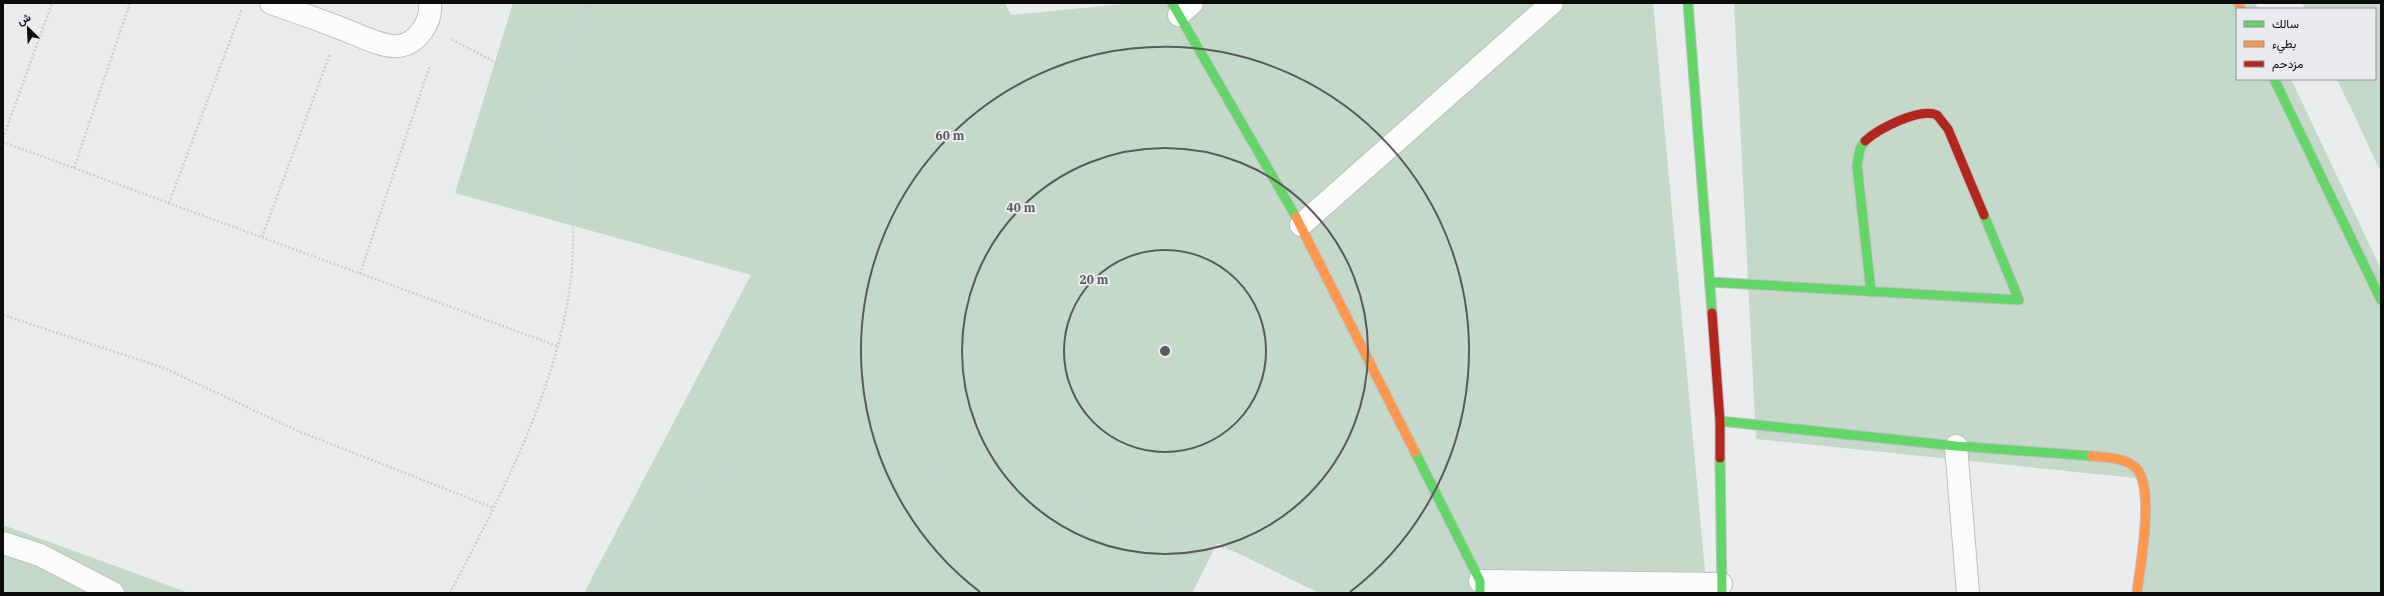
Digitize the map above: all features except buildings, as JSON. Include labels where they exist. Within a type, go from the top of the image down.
[{"type":"street","points":[[270,3],[370,39],[398,46],[417,36],[428,13]]},
{"type":"street","points":[[1301,225],[1552,3]]},
{"type":"street","points":[[1181,7],[1301,225],[1480,587],[1721,588],[1720,420],[1688,3]]},
{"type":"street","points":[[2274,80],[2381,300]]},
{"type":"street","points":[[1710,282],[1871,292],[2019,300],[1948,129],[1939,117],[1932,114],[1916,115],[1879,130],[1866,140],[1858,154],[1857,165],[1871,292]]},
{"type":"street","points":[[1720,420],[1956,446],[2042,451],[2120,459],[2130,462],[2141,474],[2145,486],[2146,504],[2137,593]]},
{"type":"street","points":[[1956,446],[1968,593]]},
{"type":"street","points":[[3,543],[40,555],[113,593]]},
{"type":"path","points":[[3,138],[52,3]]},
{"type":"path","points":[[74,168],[130,3]]},
{"type":"path","points":[[169,203],[244,3]]},
{"type":"path","points":[[544,107],[590,3]]},
{"type":"path","points":[[428,13],[520,79],[544,107],[566,165],[573,243],[567,303],[557,346],[531,421],[494,508],[450,593]]},
{"type":"path","points":[[262,238],[340,28]]},
{"type":"path","points":[[360,274],[431,63]]},
{"type":"path","points":[[3,142],[557,346]]},
{"type":"path","points":[[3,315],[164,368],[298,431],[494,508]]},
{"type":"path","points":[[594,593],[619,555],[664,510],[723,471],[747,463],[788,458],[898,465],[1160,523],[1207,542],[1290,567],[1480,587]]},
{"type":"path","points":[[1161,593],[1180,531]]},
{"type":"green space","points":[[513,3],[1005,3],[1011,15],[1133,3],[1653,3],[1707,593],[1319,593],[1217,543],[1192,593],[584,593],[751,275],[455,193]]},
{"type":"green space","points":[[1734,3],[2255,3],[2258,8],[2236,8],[2236,80],[2291,80],[2381,269],[2381,593],[2134,593],[2145,479],[1756,439]]},
{"type":"green space","points":[[2302,3],[2381,3],[2381,172],[2337,80],[2376,80],[2376,8],[2304,8]]},
{"type":"green space","points":[[3,525],[189,593],[3,593]]},
{"type":"traffic: fast","points":[[1172,3],[1296,217]]},
{"type":"traffic: fast","points":[[1688,3],[1712,313]]},
{"type":"traffic: fast","points":[[2274,80],[2381,300]]},
{"type":"traffic: fast","points":[[1865,141],[1860,149],[1857,165],[1871,292]]},
{"type":"traffic: fast","points":[[1710,282],[2019,300],[1984,215]]},
{"type":"traffic: fast","points":[[1720,421],[1956,446],[2092,456]]},
{"type":"traffic: fast","points":[[1415,452],[1480,581],[1480,593]]},
{"type":"traffic: fast","points":[[1720,458],[1722,593]]},
{"type":"traffic: slow","points":[[2238,3],[2240,8]]},
{"type":"traffic: slow","points":[[1296,217],[1415,452]]},
{"type":"traffic: slow","points":[[2092,456],[2115,458],[2126,461],[2135,467],[2141,477],[2145,491],[2146,508],[2137,593]]},
{"type":"traffic: jam","points":[[1865,141],[1879,131],[1900,120],[1920,114],[1930,113],[1937,115],[1948,129],[1984,215]]},
{"type":"traffic: jam","points":[[1712,313],[1720,421],[1720,458]]}]
